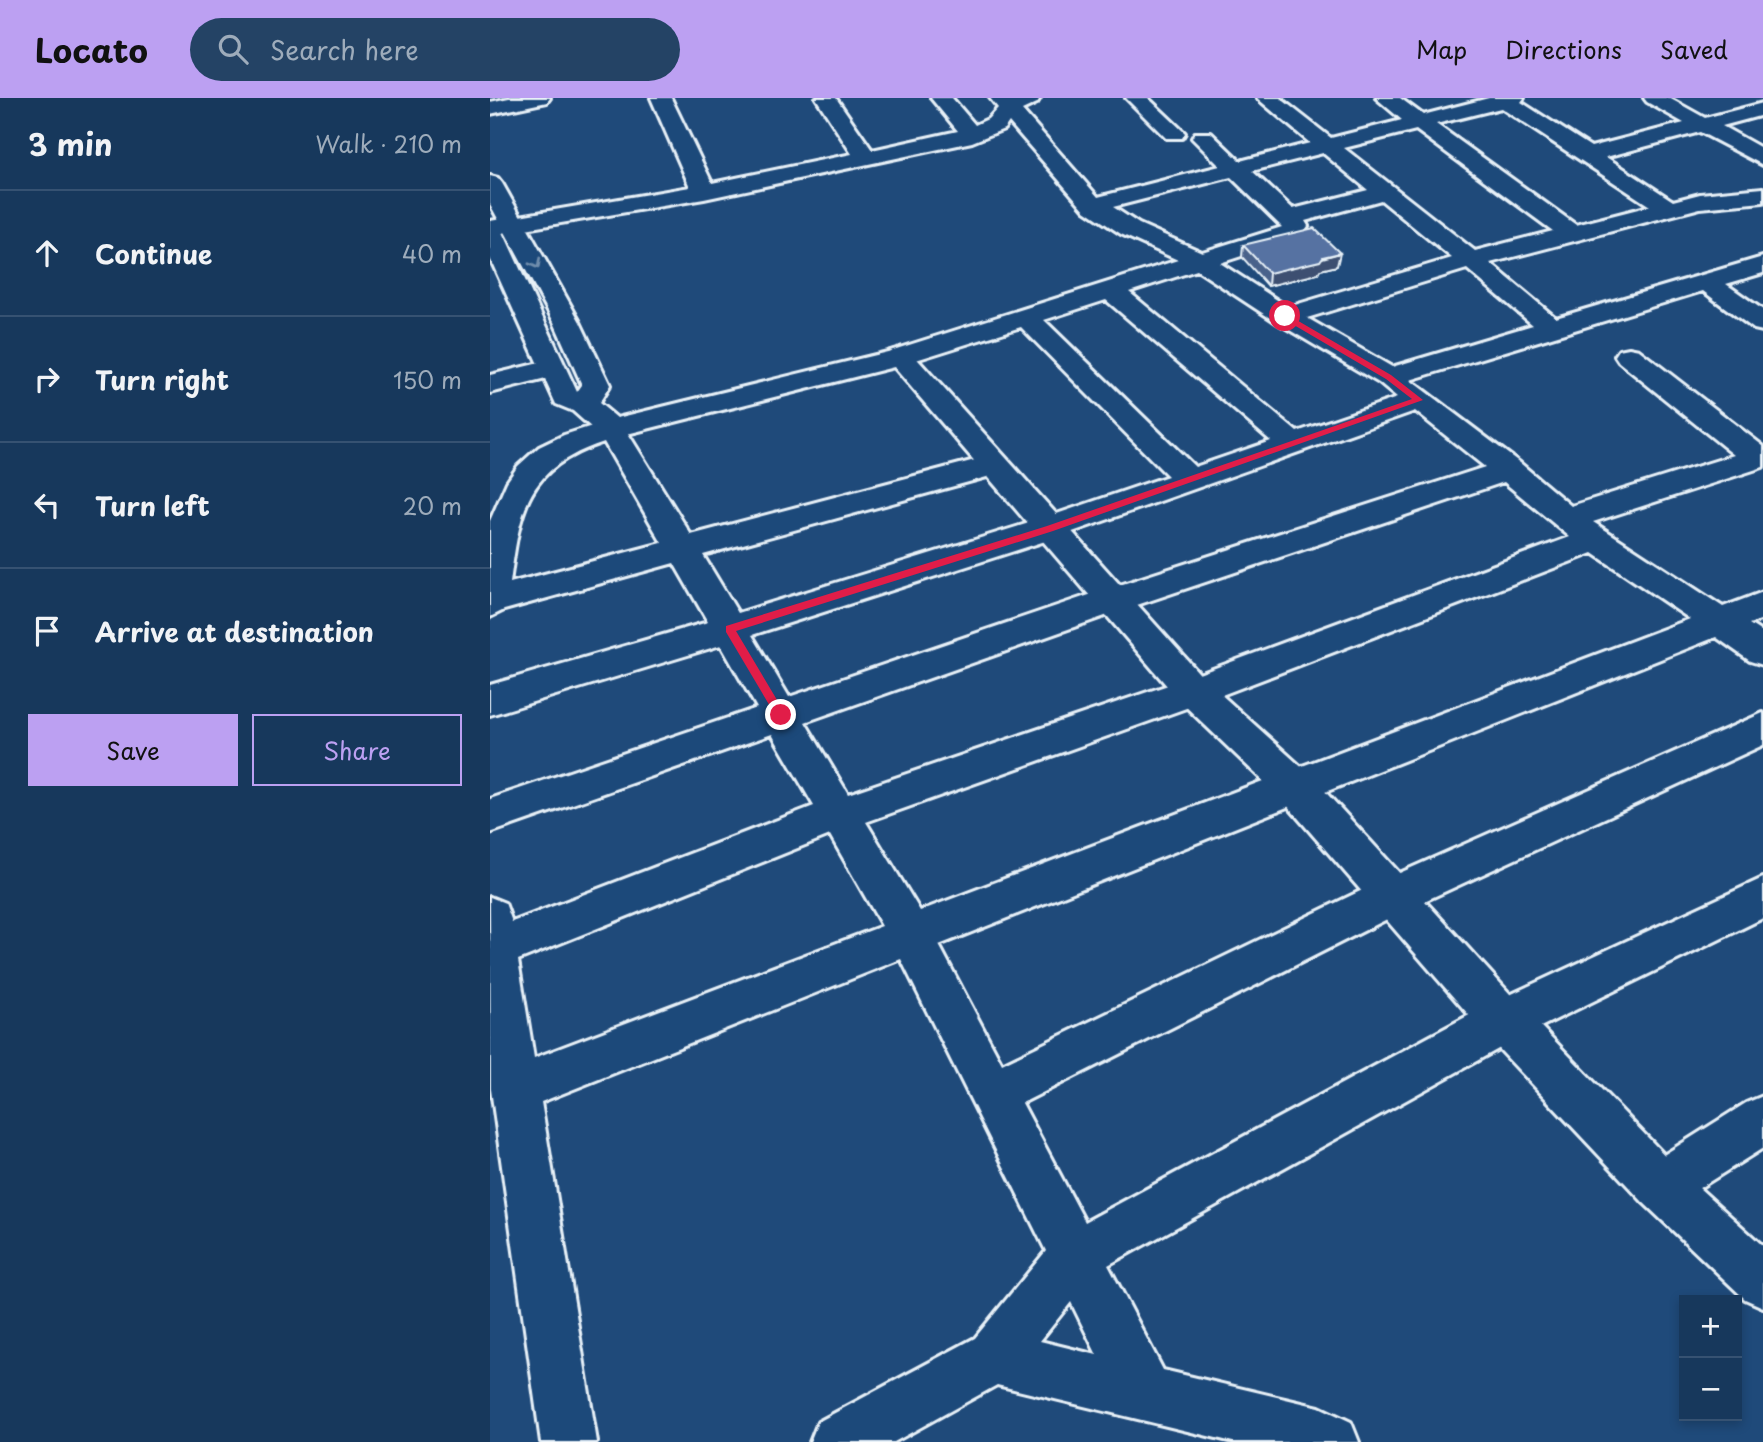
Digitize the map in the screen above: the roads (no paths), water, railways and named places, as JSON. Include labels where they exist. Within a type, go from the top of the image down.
[{"type":"street","points":[[490,108],[540,98]]},
{"type":"street","points":[[661,98],[704,192]]},
{"type":"street","points":[[826,98],[866,158]]},
{"type":"street","points":[[941,98],[972,135]]},
{"type":"street","points":[[1004,103],[1035,98]]},
{"type":"street","points":[[1136,98],[1174,133]]},
{"type":"street","points":[[1267,98],[1471,260],[1553,330]]},
{"type":"street","points":[[1385,98],[1572,233]]},
{"type":"street","points":[[1654,98],[1763,158]]},
{"type":"street","points":[[1716,98],[1757,115]]},
{"type":"street","points":[[1093,205],[1506,99],[1670,209]]},
{"type":"street","points":[[498,228],[704,192],[972,135],[996,124],[1004,103]]},
{"type":"street","points":[[1004,103],[1093,205],[1130,229],[1198,260],[1388,377],[1509,470],[1566,519],[1763,651]]},
{"type":"street","points":[[1587,155],[1703,125],[1757,115]]},
{"type":"street","points":[[597,417],[900,357],[1198,260],[1283,236],[1296,226],[1203,138]]},
{"type":"street","points":[[490,183],[498,228],[552,369],[566,398],[597,417],[683,550],[911,935],[994,1092],[1144,1392]]},
{"type":"street","points":[[1288,218],[1386,192]]},
{"type":"street","points":[[1285,316],[1471,260],[1572,233],[1712,199],[1763,195]]},
{"type":"street","points":[[498,228],[567,322],[596,386],[597,417],[581,439],[543,458],[516,493],[499,552],[490,602],[995,465]]},
{"type":"street","points":[[1388,377],[1553,330],[1763,265]]},
{"type":"street","points":[[1707,282],[1763,323]]},
{"type":"street","points":[[1109,289],[1293,444]]},
{"type":"street","points":[[1025,316],[1190,480]]},
{"type":"street","points":[[1629,356],[1760,457]]},
{"type":"street","points":[[900,357],[1193,691],[1294,785],[1504,1021],[1660,1185],[1763,1281]]},
{"type":"street","points":[[490,384],[552,369]]},
{"type":"street","points":[[490,700],[730,629],[1050,528],[1419,400]]},
{"type":"street","points":[[1366,418],[1474,443]]},
{"type":"street","points":[[1566,519],[1760,457]]},
{"type":"street","points":[[490,816],[1113,600],[1509,470]]},
{"type":"street","points":[[569,1442],[492,941],[839,814],[1193,691],[1598,539]]},
{"type":"street","points":[[514,1089],[1763,605]]},
{"type":"street","points":[[994,1092],[1392,896],[1763,728]]},
{"type":"street","points":[[838,1442],[994,1357],[1075,1255],[1504,1021],[1763,897]]},
{"type":"street","points":[[1660,1185],[1763,1119]]},
{"type":"street","points":[[994,1357],[1319,1435],[1331,1442]]}]
